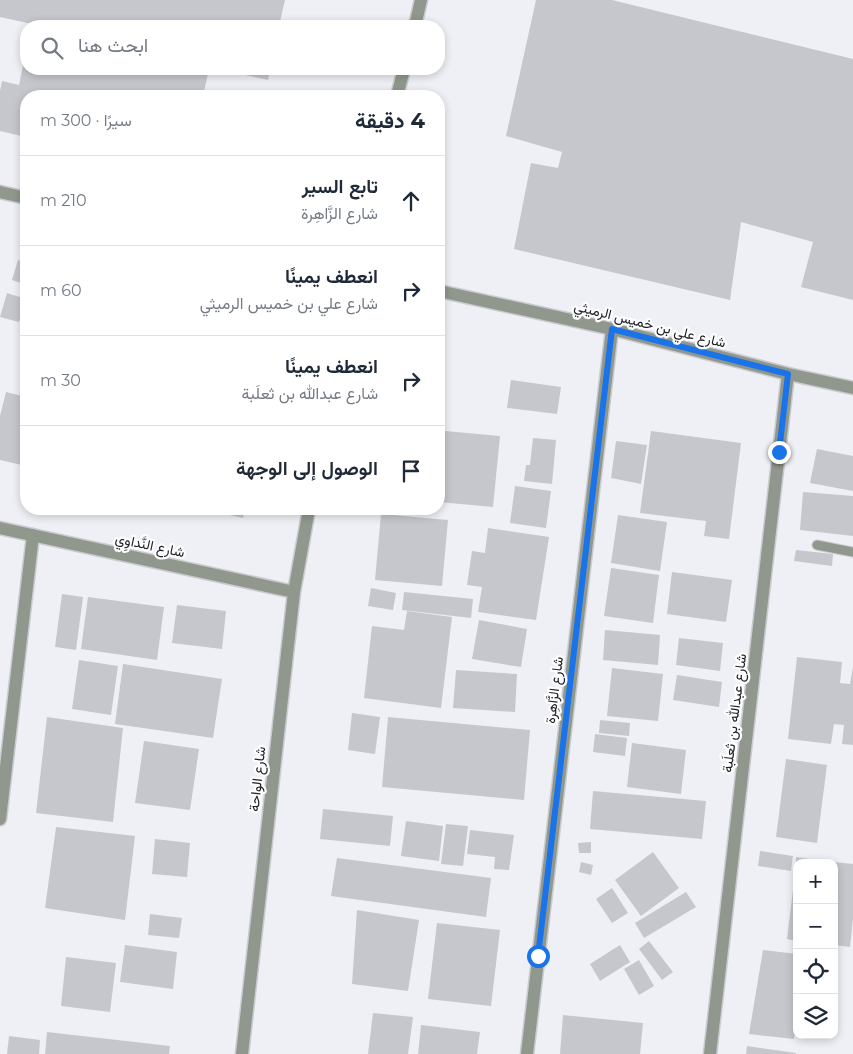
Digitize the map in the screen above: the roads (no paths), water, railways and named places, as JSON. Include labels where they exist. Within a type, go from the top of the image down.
[{"type":"street","points":[[416,20],[421,0]]},
{"type":"street","points":[[399,90],[402,75]]},
{"type":"street","points":[[0,192],[20,197]]},
{"type":"street","name":"شارع علي بن خميس الرميثي","points":[[445,292],[612,329],[788,374],[853,388]]},
{"type":"street","name":"شارع الزَّاهِرة","points":[[527,1054],[612,329]]},
{"type":"street","name":"شارع عبدالله بن ثعلَبة","points":[[710,1054],[788,374]]},
{"type":"street","name":"شارع الواحة","points":[[242,1054],[294,592],[308,515]]},
{"type":"street","name":"شارع النَّداوِي","points":[[0,528],[294,592]]},
{"type":"street","points":[[0,819],[33,535]]},
{"type":"lane","points":[[817,545],[853,552]]}]
